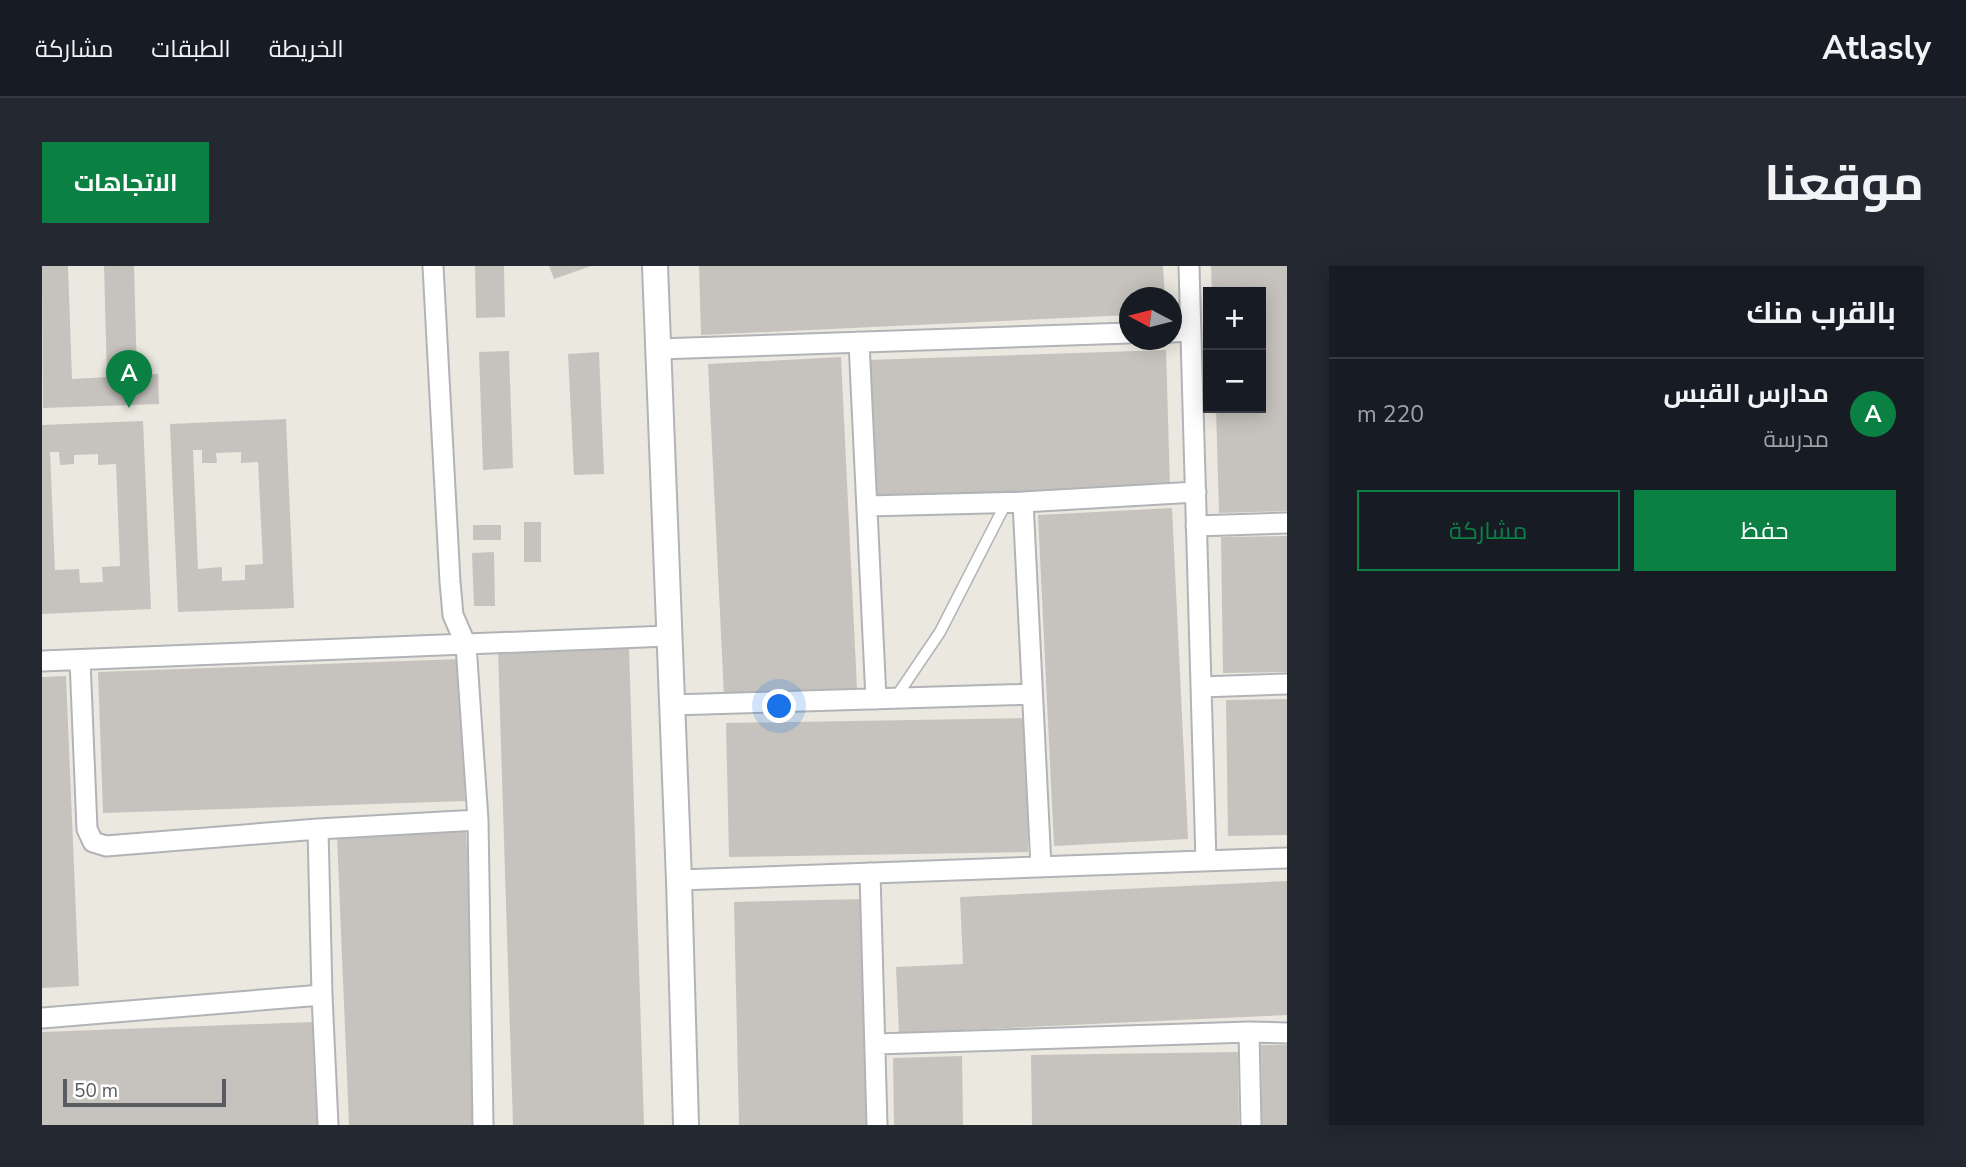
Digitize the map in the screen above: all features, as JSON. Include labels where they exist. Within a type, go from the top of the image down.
[{"type":"street","points":[[433,266],[452,604],[453,615],[466,645],[478,820],[484,1125]]},
{"type":"street","points":[[655,266],[686,1125]]},
{"type":"street","points":[[1182,324],[1189,266]]},
{"type":"street","points":[[658,349],[1119,333]]},
{"type":"street","points":[[859,342],[867,506],[886,699]]},
{"type":"street","points":[[1182,343],[1196,492],[1206,861]]},
{"type":"street","points":[[867,506],[1015,502],[1196,492]]},
{"type":"street","points":[[1015,502],[1032,694],[1041,867]]},
{"type":"street","points":[[1196,526],[1287,523]]},
{"type":"street","points":[[42,661],[668,636]]},
{"type":"street","points":[[80,660],[87,829],[93,842],[106,846],[318,829],[478,820]]},
{"type":"street","points":[[1201,687],[1287,684]]},
{"type":"street","points":[[671,705],[1032,694]]},
{"type":"street","points":[[318,829],[321,995],[328,1125]]},
{"type":"street","points":[[679,880],[1287,858]]},
{"type":"street","points":[[870,873],[877,1125]]},
{"type":"street","points":[[42,1017],[321,995]]},
{"type":"street","points":[[1249,1032],[1251,1125]]},
{"type":"street","points":[[876,1044],[1287,1033]]},
{"type":"lane","points":[[886,699],[940,632],[1015,502]]},
{"type":"building","points":[[42,266],[68,266],[72,379],[107,377],[104,266],[134,266],[137,375],[158,374],[159,404],[43,408]]},
{"type":"building","points":[[475,266],[504,266],[505,317],[476,318]]},
{"type":"building","points":[[549,266],[591,266],[554,279]]},
{"type":"building","points":[[699,266],[1163,266],[1164,287],[1119,287],[1119,315],[701,335]]},
{"type":"building","points":[[1211,266],[1287,266],[1287,511],[1219,513],[1216,413],[1266,413],[1266,287],[1212,287]]},
{"type":"building","points":[[1166,350],[1170,487],[873,497],[868,360]]},
{"type":"building","points":[[509,351],[513,468],[483,470],[479,352]]},
{"type":"building","points":[[599,352],[604,474],[574,475],[568,354]]},
{"type":"building","points":[[841,357],[857,689],[724,696],[708,364]]},
{"type":"building","points":[[286,419],[294,608],[178,612],[170,424]],"holes":[[[193,450],[202,450],[202,463],[217,463],[216,453],[241,452],[241,463],[258,462],[263,564],[245,565],[245,580],[222,581],[222,567],[198,569]]]},
{"type":"building","points":[[143,421],[151,609],[42,614],[42,425]],"holes":[[[50,452],[59,452],[60,465],[74,464],[74,455],[98,454],[98,465],[116,464],[120,566],[102,567],[103,582],[80,583],[79,569],[55,570]]]},
{"type":"building","points":[[1172,508],[1188,839],[1054,846],[1038,515]]},
{"type":"building","points":[[524,522],[541,522],[541,562],[524,562]]},
{"type":"building","points":[[473,525],[501,525],[501,540],[473,540]]},
{"type":"building","points":[[1287,536],[1287,672],[1223,673],[1221,537]]},
{"type":"building","points":[[494,552],[495,606],[474,606],[472,553]]},
{"type":"building","points":[[629,647],[644,1125],[513,1125],[498,651]]},
{"type":"building","points":[[460,659],[465,801],[103,813],[98,672]]},
{"type":"building","points":[[66,676],[79,986],[42,988],[42,677]]},
{"type":"building","points":[[1287,699],[1287,835],[1228,836],[1226,700]]},
{"type":"building","points":[[1027,718],[1028,852],[729,857],[726,723]]},
{"type":"building","points":[[466,831],[479,1125],[349,1125],[337,837]]},
{"type":"building","points":[[1287,881],[1287,1015],[899,1033],[896,967],[963,964],[960,897]]},
{"type":"building","points":[[864,899],[869,1125],[739,1125],[734,902]]},
{"type":"building","points":[[313,1022],[317,1125],[42,1125],[42,1032]]},
{"type":"building","points":[[1261,1045],[1287,1045],[1287,1125],[1262,1125]]},
{"type":"building","points":[[1238,1052],[1239,1125],[1032,1125],[1031,1055]]},
{"type":"building","points":[[962,1056],[963,1125],[894,1125],[893,1058]]},
{"type":"place","name":"مدارس القبس","points":[[129,408]]}]
